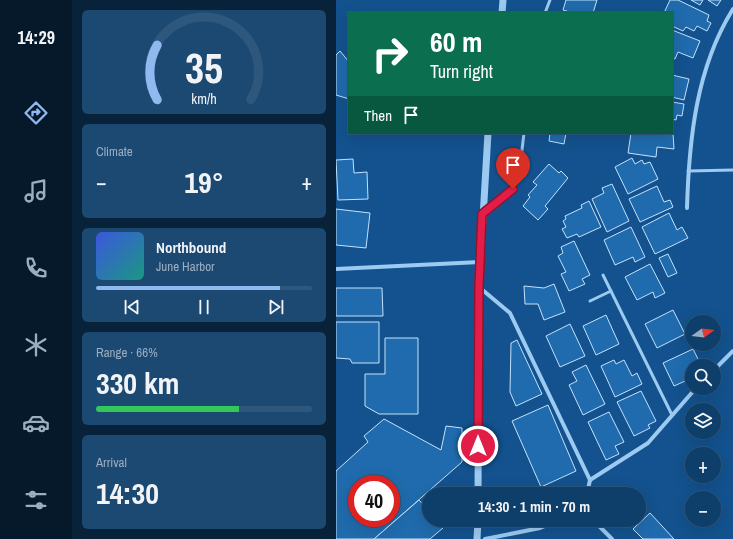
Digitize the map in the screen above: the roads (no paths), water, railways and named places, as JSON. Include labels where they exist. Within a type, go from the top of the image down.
[{"type":"street","points":[[502,12],[503,0]]},
{"type":"street","points":[[687,208],[689,153],[700,92],[722,28],[733,9]]},
{"type":"street","points":[[478,487],[479,286],[482,214],[488,134]]},
{"type":"street","points":[[336,269],[480,262]]},
{"type":"street","points":[[479,286],[510,313],[590,480],[588,487]]},
{"type":"street","points":[[721,363],[733,351]]},
{"type":"street","points":[[590,480],[648,443],[690,395]]},
{"type":"street","points":[[477,539],[478,527]]},
{"type":"street","points":[[485,539],[542,527]]},
{"type":"street","points":[[600,527],[612,539]]},
{"type":"lane","points":[[545,12],[550,0]]},
{"type":"lane","points":[[482,214],[513,189],[521,158],[524,134]]},
{"type":"lane","points":[[688,171],[733,170]]},
{"type":"lane","points":[[603,275],[672,415]]},
{"type":"lane","points":[[590,301],[611,291]]}]
